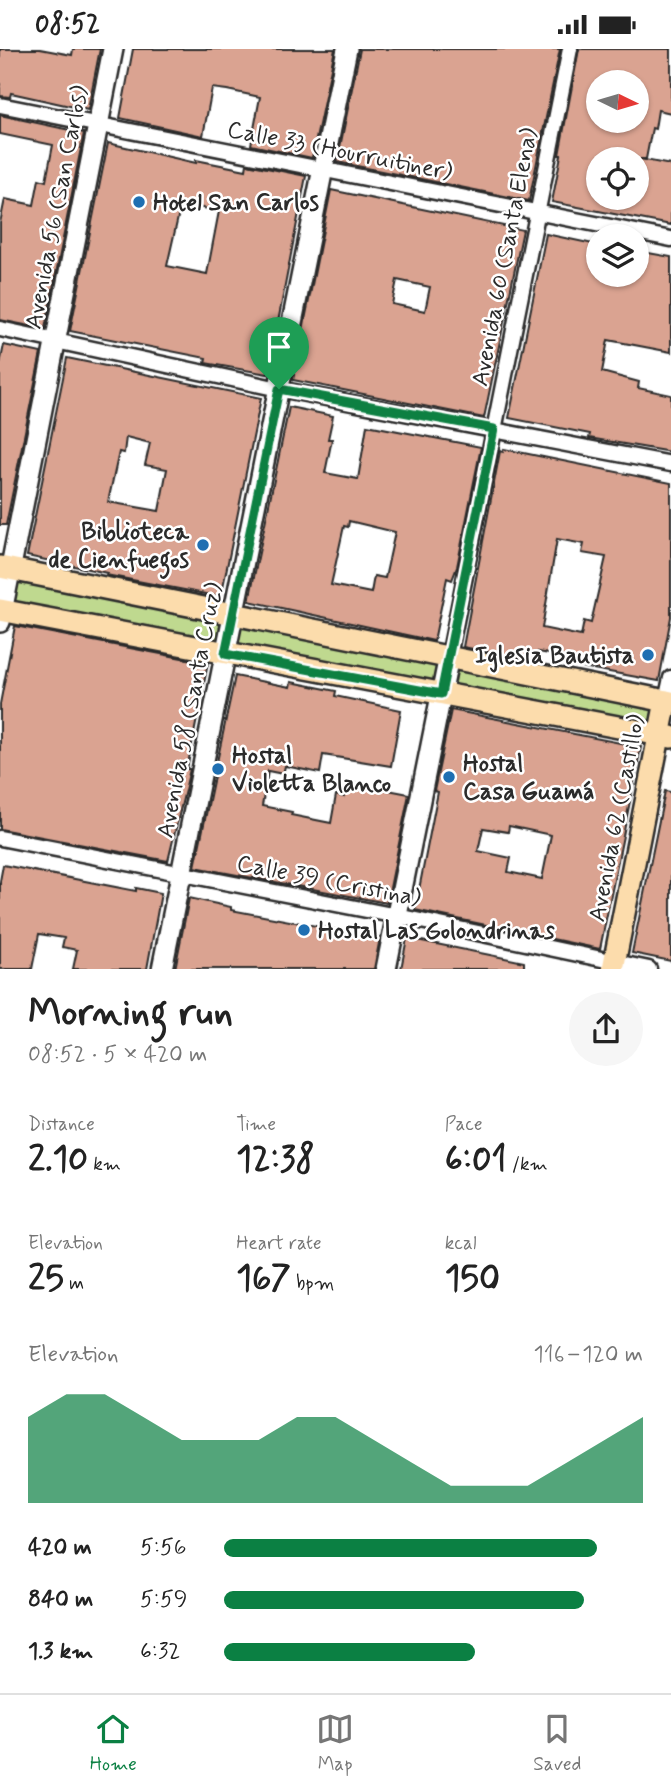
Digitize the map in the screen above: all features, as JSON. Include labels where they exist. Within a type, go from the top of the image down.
[{"type":"main road","name":"Avenida 56 (San Carlos)","points":[[1,614],[5,568],[113,49]]},
{"type":"main road","name":"Avenida 58 (Santa Cruz)","points":[[162,968],[347,49]]},
{"type":"main road","points":[[5,568],[669,701]]},
{"type":"main road","points":[[1,614],[665,736]]},
{"type":"main road","name":"Avenida 60 (Santa Elena)","points":[[386,968],[449,656]]},
{"type":"main road","name":"Avenida 62 (Castillo)","points":[[613,965],[665,736],[669,701]]},
{"type":"street","name":"Avenida 60 (Santa Elena)","points":[[449,656],[570,49]]},
{"type":"street","name":"Calle 33 (Hourruitiner)","points":[[0,106],[671,239]]},
{"type":"street","points":[[0,329],[279,389],[671,464]]},
{"type":"street","name":"Avenida 62 (Castillo)","points":[[669,701],[671,678]]},
{"type":"street","name":"Calle 39 (Cristina)","points":[[0,838],[397,916],[613,965],[649,968]]},
{"type":"green space","points":[[0,573],[671,709],[671,731],[0,601]]},
{"type":"building","points":[[0,49],[40,49],[72,55],[73,49],[100,49],[88,110],[11,93],[10,97],[0,96]]},
{"type":"building","points":[[133,49],[335,49],[312,158],[251,145],[260,97],[227,90],[212,88],[203,136],[120,118]]},
{"type":"building","points":[[360,49],[560,49],[529,201],[337,162]]},
{"type":"building","points":[[579,49],[671,49],[671,113],[658,110],[648,147],[586,147],[586,209],[552,202]]},
{"type":"building","points":[[0,115],[84,133],[45,329],[0,320],[0,223],[5,199],[34,205],[39,179],[46,181],[53,145],[0,134]]},
{"type":"building","points":[[108,143],[196,163],[196,160],[246,170],[247,164],[306,176],[268,374],[205,363],[206,358],[70,331]],"holes":[[[181,204],[219,211],[207,274],[167,266]]]},
{"type":"building","points":[[649,161],[671,165],[671,225],[593,210],[649,210]]},
{"type":"building","points":[[331,190],[523,230],[484,418],[293,380]],"holes":[[[397,280],[430,287],[425,311],[392,304]]]},
{"type":"building","points":[[546,234],[586,242],[586,287],[649,287],[649,253],[671,257],[671,352],[608,340],[602,372],[639,382],[638,388],[671,395],[671,452],[589,438],[590,434],[509,418]]},
{"type":"building","points":[[4,345],[41,353],[6,525],[0,525],[0,364]]},
{"type":"building","points":[[67,358],[261,398],[221,597],[106,575],[107,573],[27,556]],"holes":[[[126,437],[150,443],[145,465],[167,469],[159,511],[108,502],[119,452],[124,453]]]},
{"type":"building","points":[[289,407],[333,416],[328,439],[332,439],[325,473],[358,479],[367,425],[481,447],[457,567],[452,580],[447,578],[434,641],[249,601]],"holes":[[[349,521],[395,532],[385,578],[374,576],[371,593],[331,585],[344,526],[348,527]]]},
{"type":"building","points":[[504,449],[671,483],[671,617],[659,681],[576,666],[577,659],[538,652],[536,661],[463,647],[500,451],[503,452]],"holes":[[[557,539],[584,544],[582,553],[606,557],[591,623],[584,621],[581,636],[542,628]]]},
{"type":"building","points":[[15,626],[208,663],[187,769],[190,769],[168,861],[0,829],[0,704]]},
{"type":"building","points":[[235,676],[290,687],[291,682],[336,691],[335,696],[401,710],[391,766],[323,755],[320,773],[285,766],[283,774],[268,771],[262,806],[331,823],[336,795],[344,797],[347,782],[409,794],[387,903],[195,867]]},
{"type":"building","points":[[451,710],[641,747],[600,949],[415,910],[438,792],[434,791]],"holes":[[[509,826],[551,835],[542,879],[508,872],[511,858],[478,851],[483,828],[508,832]]]},
{"type":"building","points":[[665,791],[671,792],[671,961],[632,953]]},
{"type":"building","points":[[3,865],[136,891],[136,888],[161,893],[147,969],[73,969],[77,950],[62,947],[64,938],[39,934],[32,969],[0,969],[0,881]]},
{"type":"building","points":[[189,898],[231,907],[231,910],[380,938],[374,969],[175,969]]},
{"type":"building","points":[[407,938],[524,962],[524,969],[401,969]]},
{"type":"place","name":"Hotel San Carlos","points":[[139,202]]},
{"type":"place","name":"Biblioteca de Cienfuegos","points":[[203,545]]},
{"type":"place","name":"Iglesia Bautista","points":[[648,655]]},
{"type":"place","name":"Hostal Violetta Blanco","points":[[218,769]]},
{"type":"place","name":"Hostal Casa Guamá","points":[[449,777]]},
{"type":"place","name":"Hostal Las Golondrinas","points":[[304,930]]},
{"type":"route","points":[[279,389],[494,429],[441,694],[225,654],[279,389]]}]
